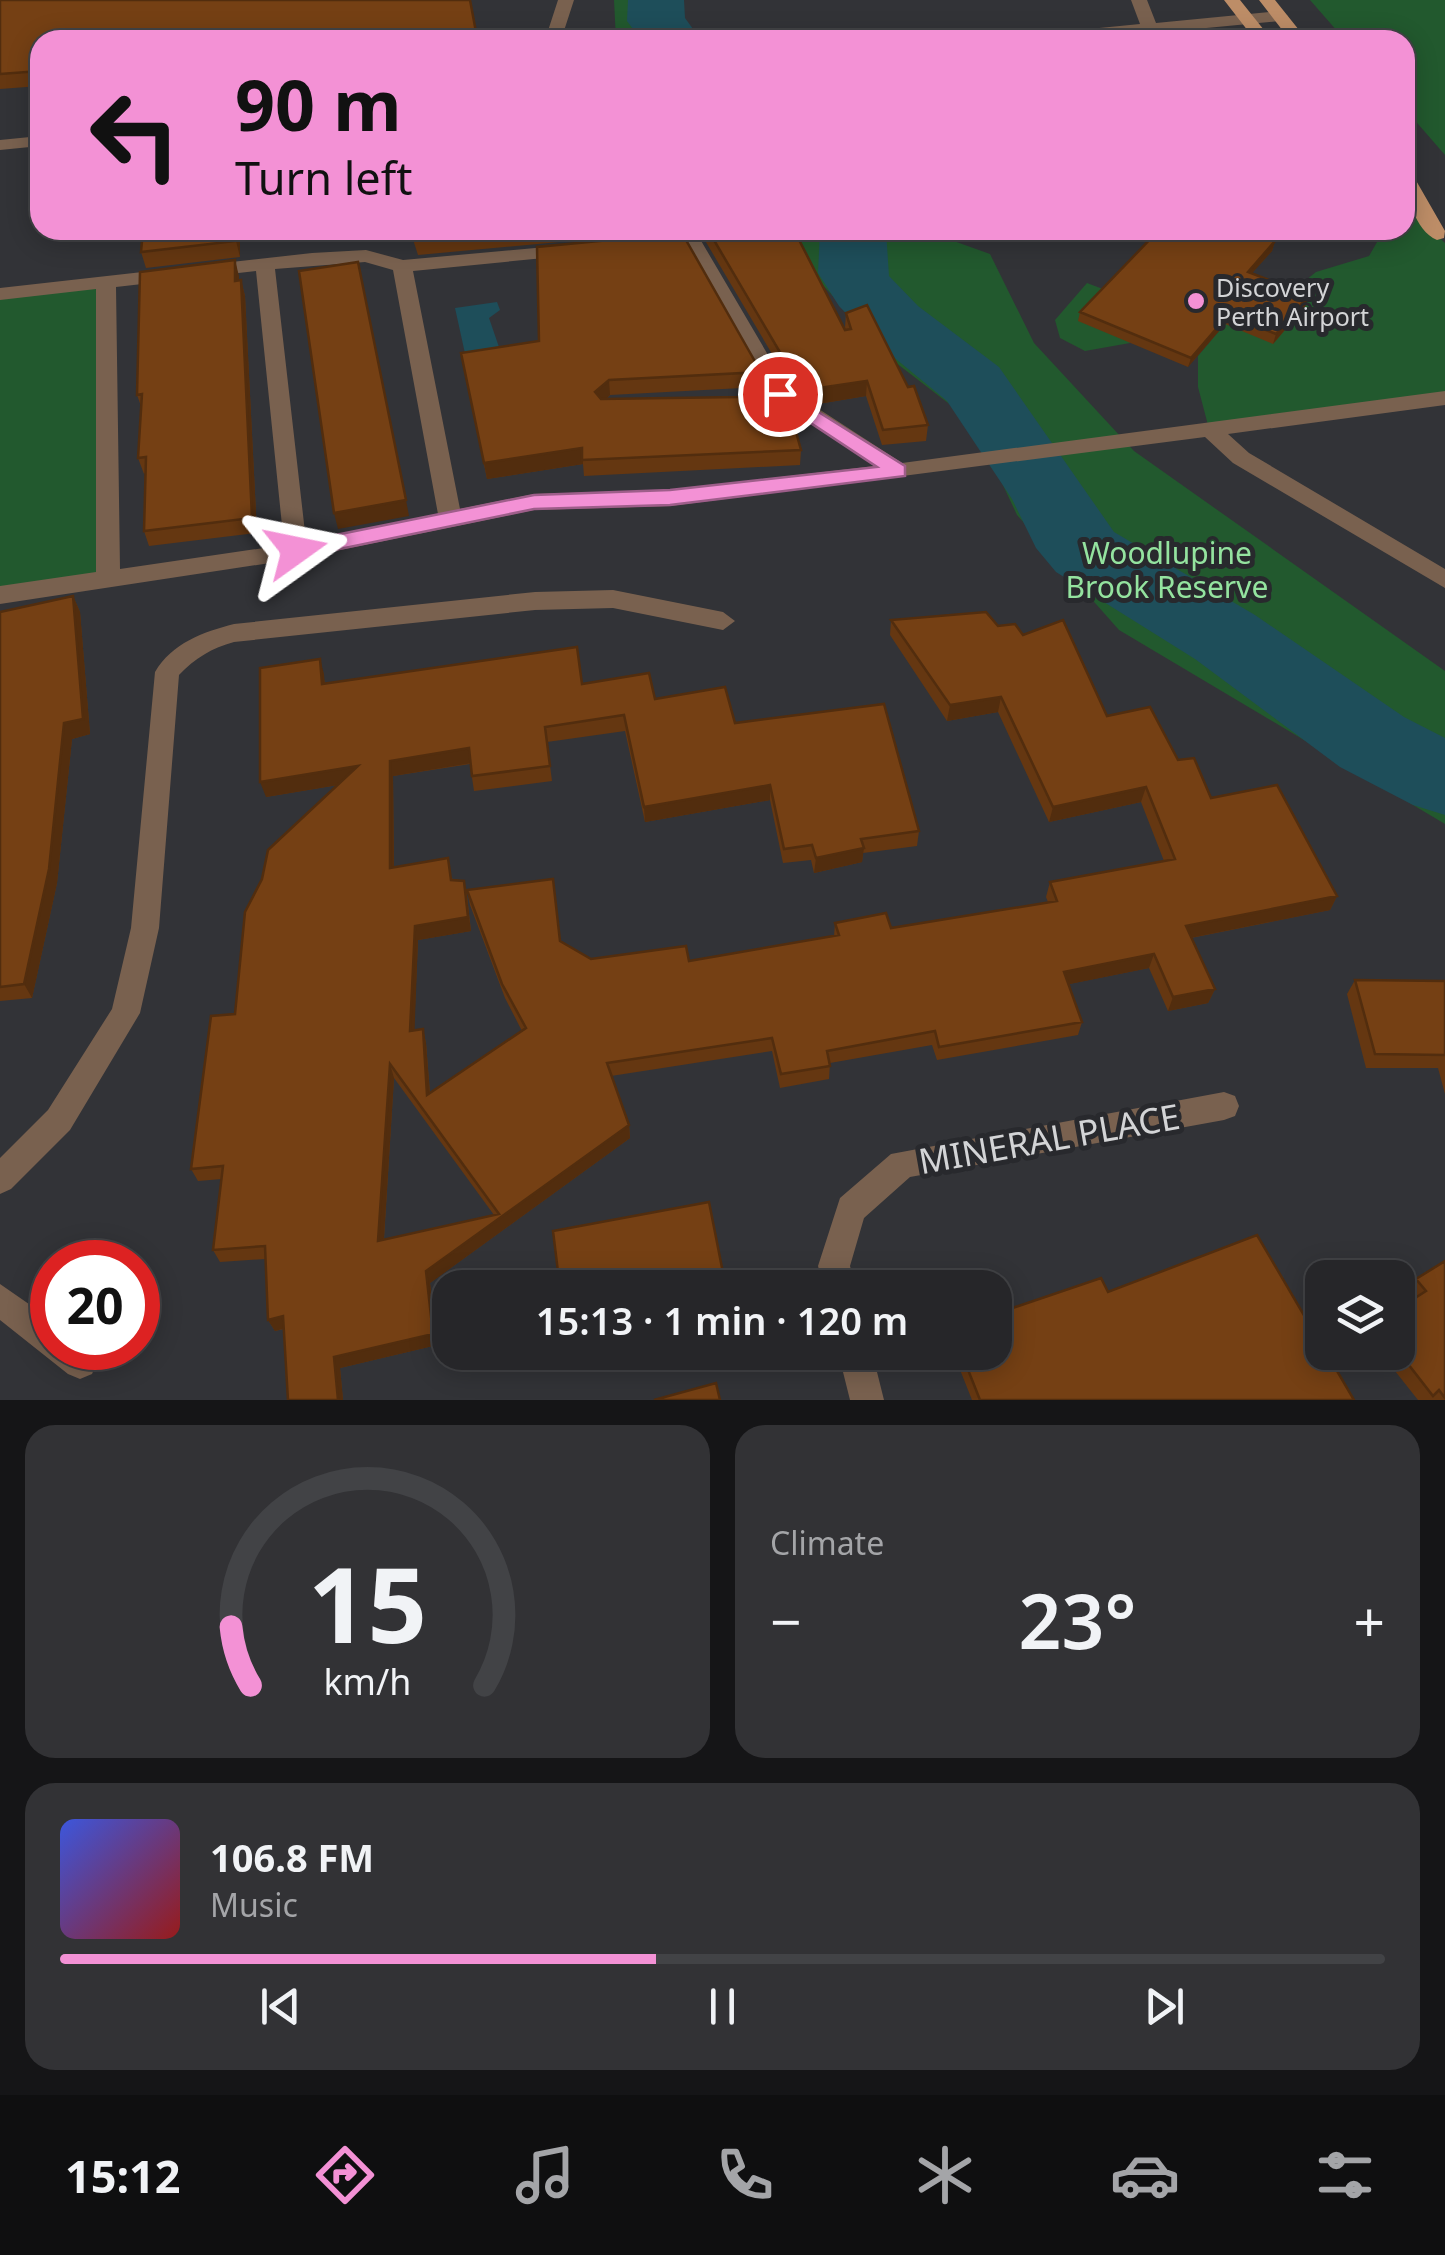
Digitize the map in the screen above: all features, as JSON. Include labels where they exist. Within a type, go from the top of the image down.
[{"type":"main road","points":[[1232,0],[1256,30]]},
{"type":"main road","points":[[1267,0],[1291,30]]},
{"type":"main road","points":[[1415,194],[1441,239]]},
{"type":"main road","points":[[1415,214],[1441,239]]},
{"type":"street","points":[[557,30],[565,15],[566,0]]},
{"type":"street","points":[[1139,0],[1150,28]]},
{"type":"street","points":[[1130,30],[1280,16]]},
{"type":"street","points":[[0,146],[30,143]]},
{"type":"street","points":[[633,245],[690,240],[780,394],[898,471]]},
{"type":"street","points":[[0,294],[366,256],[402,266],[594,248]]},
{"type":"street","points":[[265,264],[296,550]]},
{"type":"street","points":[[402,266],[450,516]]},
{"type":"street","points":[[106,282],[108,580]]},
{"type":"street","points":[[754,399],[780,394]]},
{"type":"street","points":[[0,594],[296,550],[534,502],[670,498],[1445,398]]},
{"type":"street","points":[[1209,430],[1241,458],[1445,580]]},
{"type":"street","points":[[0,1180],[60,1120],[126,1013],[146,928],[167,672],[183,652],[198,642],[234,634],[535,601],[614,599],[723,621]]},
{"type":"street","name":"MINERAL PLACE","points":[[835,1270],[852,1209],[902,1164],[1224,1106]]},
{"type":"street","points":[[0,1300],[30,1323]]},
{"type":"street","points":[[859,1370],[866,1400]]},
{"type":"green space","points":[[614,0],[673,0],[670,30],[616,30]]},
{"type":"green space","points":[[1310,0],[1445,0],[1445,155],[1415,120],[1415,30],[1336,30]]},
{"type":"green space","points":[[1415,214],[1445,243],[1445,398],[1209,429],[1198,387],[1198,356],[1225,324],[1285,297],[1316,272],[1369,256],[1378,240],[1415,240]]},
{"type":"green space","name":"Woodlupine Brook Reserve","points":[[790,240],[951,240],[990,254],[1034,343],[1134,451],[1445,671],[1445,824],[1119,630],[1017,515],[974,423],[891,359],[808,269]]},
{"type":"green space","points":[[106,282],[108,580],[0,595],[0,294]]},
{"type":"green space","points":[[1087,283],[1108,291],[1130,343],[1085,351],[1060,338],[1055,320]]},
{"type":"water","points":[[497,302],[500,310],[489,318],[500,350],[466,358],[455,308]]},
{"type":"building","points":[[0,0],[470,0],[476,30],[30,30],[30,72],[0,74]]},
{"type":"building","points":[[142,240],[236,240],[236,241],[141,252]]},
{"type":"building","points":[[610,240],[686,240],[761,372],[609,380],[595,392],[601,399],[740,397],[777,390],[786,396],[801,450],[582,460],[582,448],[484,463],[461,353],[539,341],[537,247]]},
{"type":"building","points":[[714,240],[799,240],[845,330],[851,329],[846,313],[867,305],[908,387],[914,386],[928,425],[883,430],[867,381],[819,388],[791,371]]},
{"type":"building","name":"Discovery Perth Airport","points":[[1149,240],[1273,240],[1248,272],[1309,295],[1276,334],[1228,315],[1191,358],[1080,312]]},
{"type":"building","points":[[235,260],[235,281],[241,280],[252,518],[144,531],[146,457],[138,458],[142,394],[137,395],[140,272]]},
{"type":"building","points":[[358,262],[406,500],[334,513],[299,271]]},
{"type":"building","points":[[73,596],[83,719],[64,723],[49,869],[24,984],[0,987],[0,612]]},
{"type":"building","points":[[986,612],[998,626],[1015,624],[1023,635],[1063,620],[1107,716],[1150,707],[1178,760],[1194,758],[1211,798],[1277,785],[1337,896],[1186,926],[1215,989],[1173,997],[1154,954],[1064,972],[1082,1022],[939,1047],[935,1031],[827,1051],[830,1066],[781,1074],[772,1038],[607,1063],[629,1125],[426,1271],[432,1334],[334,1357],[338,1400],[288,1400],[283,1316],[268,1320],[265,1246],[213,1250],[223,1166],[191,1169],[211,1016],[235,1014],[245,912],[262,879],[268,850],[358,766],[260,782],[260,668],[320,659],[322,684],[577,647],[582,684],[649,673],[655,699],[725,687],[735,723],[884,704],[919,831],[861,839],[864,848],[816,858],[812,845],[784,849],[770,785],[644,807],[624,715],[545,727],[550,766],[472,776],[469,748],[390,761],[390,868],[448,858],[451,880],[464,881],[468,917],[415,926],[410,1031],[423,1029],[427,1095],[526,1028],[502,984],[467,890],[553,879],[560,941],[591,959],[686,946],[689,961],[839,935],[835,923],[886,913],[891,928],[1057,901],[1050,882],[1175,859],[1146,787],[1053,807],[1001,697],[950,705],[891,620]],"holes":[[[390,1064],[499,1214],[378,1241]]]},
{"type":"building","points":[[1355,980],[1445,981],[1445,1055],[1375,1054]]},
{"type":"building","points":[[709,1202],[722,1270],[558,1270],[553,1231]]},
{"type":"building","points":[[1257,1235],[1305,1317],[1305,1370],[1336,1370],[1354,1400],[980,1400],[968,1370],[1012,1370],[1012,1308],[1101,1278],[1108,1292]]},
{"type":"building","points":[[1445,1261],[1445,1398],[1439,1390],[1433,1396],[1413,1370],[1415,1298],[1426,1291],[1416,1279]]},
{"type":"building","points":[[716,1383],[720,1400],[654,1400]]},
{"type":"waterway","points":[[656,0],[656,21],[664,30]]},
{"type":"waterway","points":[[853,240],[852,273],[864,291],[893,321],[973,384],[1049,495],[1064,528],[1085,552],[1225,637],[1372,742],[1445,779]]},
{"type":"place","name":"Discovery Perth Airport","points":[[1196,301]]},
{"type":"route","points":[[296,550],[534,502],[670,498],[898,471],[780,394]]}]
